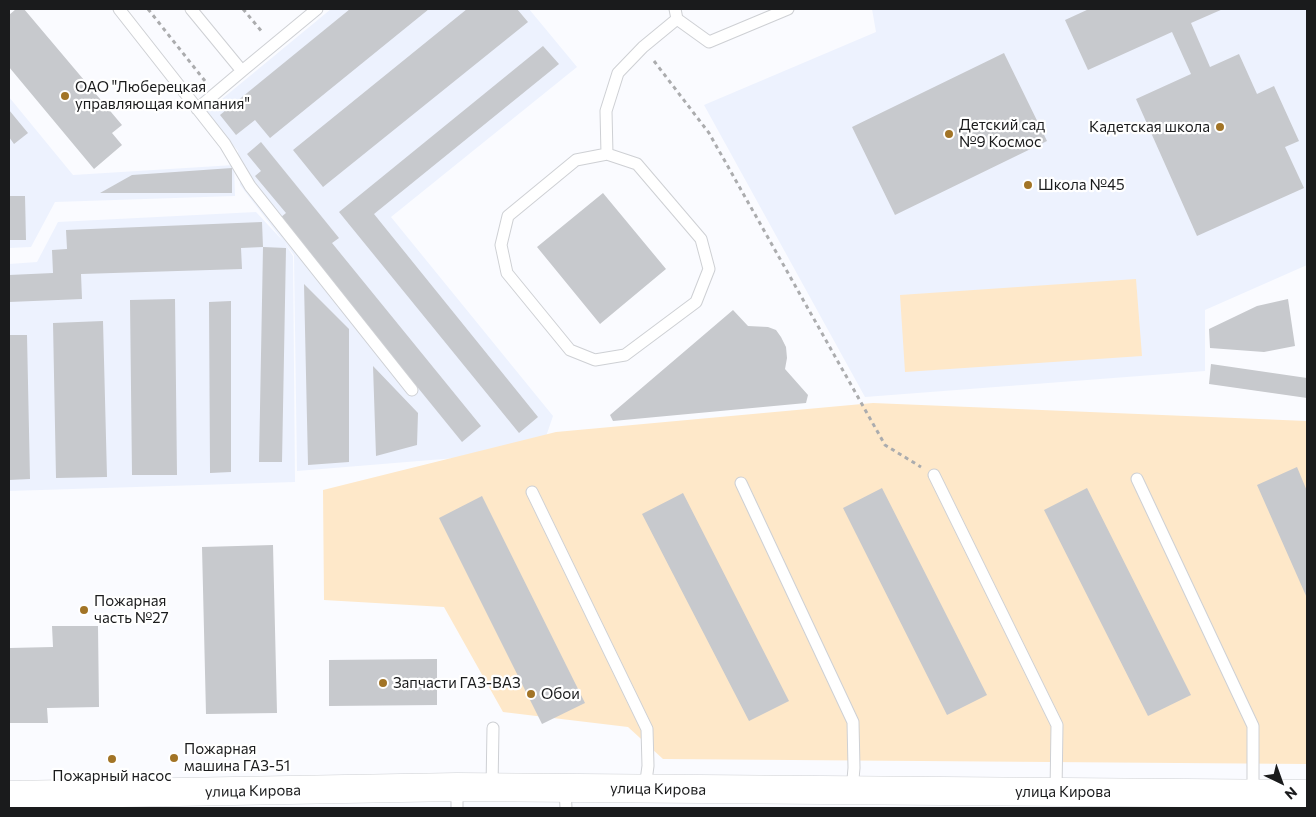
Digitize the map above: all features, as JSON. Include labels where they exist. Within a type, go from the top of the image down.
[{"type":"main road","name":"улица Кирова","points":[[9,795],[457,798],[492,787],[566,798],[645,788],[852,790],[884,795],[1056,792],[1307,794]]},
{"type":"lane","points":[[119,9],[225,144],[250,186],[412,390]]},
{"type":"lane","points":[[191,9],[242,71]]},
{"type":"lane","points":[[197,109],[317,9]]},
{"type":"lane","points":[[607,154],[606,111],[618,73],[676,14],[709,42],[788,9]]},
{"type":"lane","points":[[607,154],[637,164],[701,240],[709,269],[696,302],[625,356],[595,360],[570,350],[519,289],[507,273],[501,245],[508,216],[576,160],[607,154]]},
{"type":"lane","points":[[934,475],[1057,725],[1056,792]]},
{"type":"lane","points":[[1137,479],[1253,726],[1253,794]]},
{"type":"lane","points":[[741,483],[853,722],[854,768],[852,790]]},
{"type":"lane","points":[[532,492],[647,729],[648,766],[645,788]]},
{"type":"lane","points":[[492,787],[493,728]]},
{"type":"path","points":[[243,9],[265,36]]},
{"type":"path","points":[[642,47],[709,133],[885,445],[934,475]]},
{"type":"shaded area","points":[[331,9],[529,9],[577,67],[391,217],[553,416],[541,451],[297,471],[294,255],[240,185],[238,151],[205,113]]},
{"type":"shaded area","name":"Школа №45","points":[[872,9],[1307,9],[1307,265],[1205,310],[1205,371],[865,397],[704,105],[876,32]]},
{"type":"shaded area","points":[[9,97],[73,175],[234,165],[235,196],[55,202],[31,247],[9,248]]},
{"type":"shaded area","points":[[256,212],[284,242],[293,256],[295,482],[9,491],[9,264],[37,262],[58,222]]},
{"type":"shaded area","points":[[1136,279],[1142,356],[905,372],[900,295]]},
{"type":"shaded area","points":[[873,403],[1307,421],[1307,764],[663,759],[628,727],[503,712],[444,607],[324,600],[323,490],[556,432]]},
{"type":"building","name":"ОАО \"Люберецкая управляющая компания\"","points":[[16,9],[24,9],[122,125],[112,133],[122,145],[94,169],[9,67],[9,15]]},
{"type":"building","points":[[350,9],[429,9],[270,138],[255,120],[236,135],[220,115]]},
{"type":"building","points":[[467,9],[517,9],[528,22],[323,187],[293,150]]},
{"type":"building","name":"Кадетская школа","points":[[1089,9],[1223,9],[1191,23],[1210,67],[1239,54],[1257,94],[1274,86],[1299,141],[1285,147],[1304,188],[1197,236],[1136,99],[1191,74],[1172,32],[1088,70],[1065,20]]},
{"type":"building","points":[[543,46],[559,64],[374,214],[538,417],[519,433],[339,212]]},
{"type":"building","name":"Детский сад №9 Космос","points":[[1004,53],[1047,141],[895,215],[852,127]]},
{"type":"building","points":[[9,110],[28,133],[14,144],[9,137]]},
{"type":"building","points":[[261,142],[339,238],[332,243],[481,426],[462,442],[280,218],[286,213],[255,176],[261,171],[247,154]]},
{"type":"building","points":[[232,168],[232,193],[100,193],[132,175]]},
{"type":"building","points":[[603,193],[666,269],[600,324],[537,247]]},
{"type":"building","points":[[9,196],[25,196],[26,240],[9,240]]},
{"type":"building","points":[[262,222],[263,247],[241,248],[242,269],[81,274],[82,299],[9,302],[9,275],[53,273],[52,250],[67,249],[66,230]]},
{"type":"building","points":[[263,247],[286,248],[282,462],[259,462]]},
{"type":"building","points":[[304,284],[349,329],[349,462],[308,465]]},
{"type":"building","points":[[175,299],[177,475],[132,475],[130,300]]},
{"type":"building","points":[[1288,299],[1295,346],[1264,352],[1210,348],[1209,329],[1257,306]]},
{"type":"building","points":[[231,301],[231,472],[210,473],[209,302]]},
{"type":"building","points":[[733,310],[748,326],[768,327],[776,330],[786,347],[785,369],[808,395],[806,403],[613,421],[610,415]]},
{"type":"building","points":[[103,321],[107,477],[56,478],[53,323]]},
{"type":"building","points":[[9,335],[27,335],[30,479],[9,480]]},
{"type":"building","points":[[1211,364],[1307,378],[1307,398],[1209,384]]},
{"type":"building","points":[[373,366],[418,413],[417,445],[376,456]]},
{"type":"building","points":[[1297,467],[1307,491],[1307,598],[1257,485]]},
{"type":"building","points":[[882,488],[987,695],[947,715],[843,508]]},
{"type":"building","points":[[1087,488],[1191,695],[1148,716],[1044,510]]},
{"type":"building","points":[[683,493],[789,701],[749,721],[642,514]]},
{"type":"building","points":[[482,496],[585,703],[542,724],[439,518]]},
{"type":"building","points":[[273,545],[277,713],[206,714],[202,547]]},
{"type":"building","points":[[52,626],[98,626],[99,707],[47,708],[48,723],[9,723],[9,648],[53,647]]},
{"type":"building","name":"Запчасти ГАЗ-ВАЗ","points":[[437,659],[437,705],[329,706],[329,660]]},
{"type":"place","name":"ОАО \"Люберецкая управляющая компания\"","points":[[65,96]]},
{"type":"place","name":"Кадетская школа","points":[[1220,127]]},
{"type":"place","name":"Детский сад №9 Космос","points":[[949,134]]},
{"type":"place","name":"Школа №45","points":[[1028,185]]},
{"type":"place","name":"Пожарная часть №27","points":[[84,610]]},
{"type":"place","name":"Запчасти ГАЗ-ВАЗ","points":[[383,683]]},
{"type":"place","name":"Обои","points":[[531,694]]},
{"type":"place","name":"Пожарная машина ГАЗ-51","points":[[174,758]]},
{"type":"place","name":"Пожарный насос","points":[[112,759]]}]
